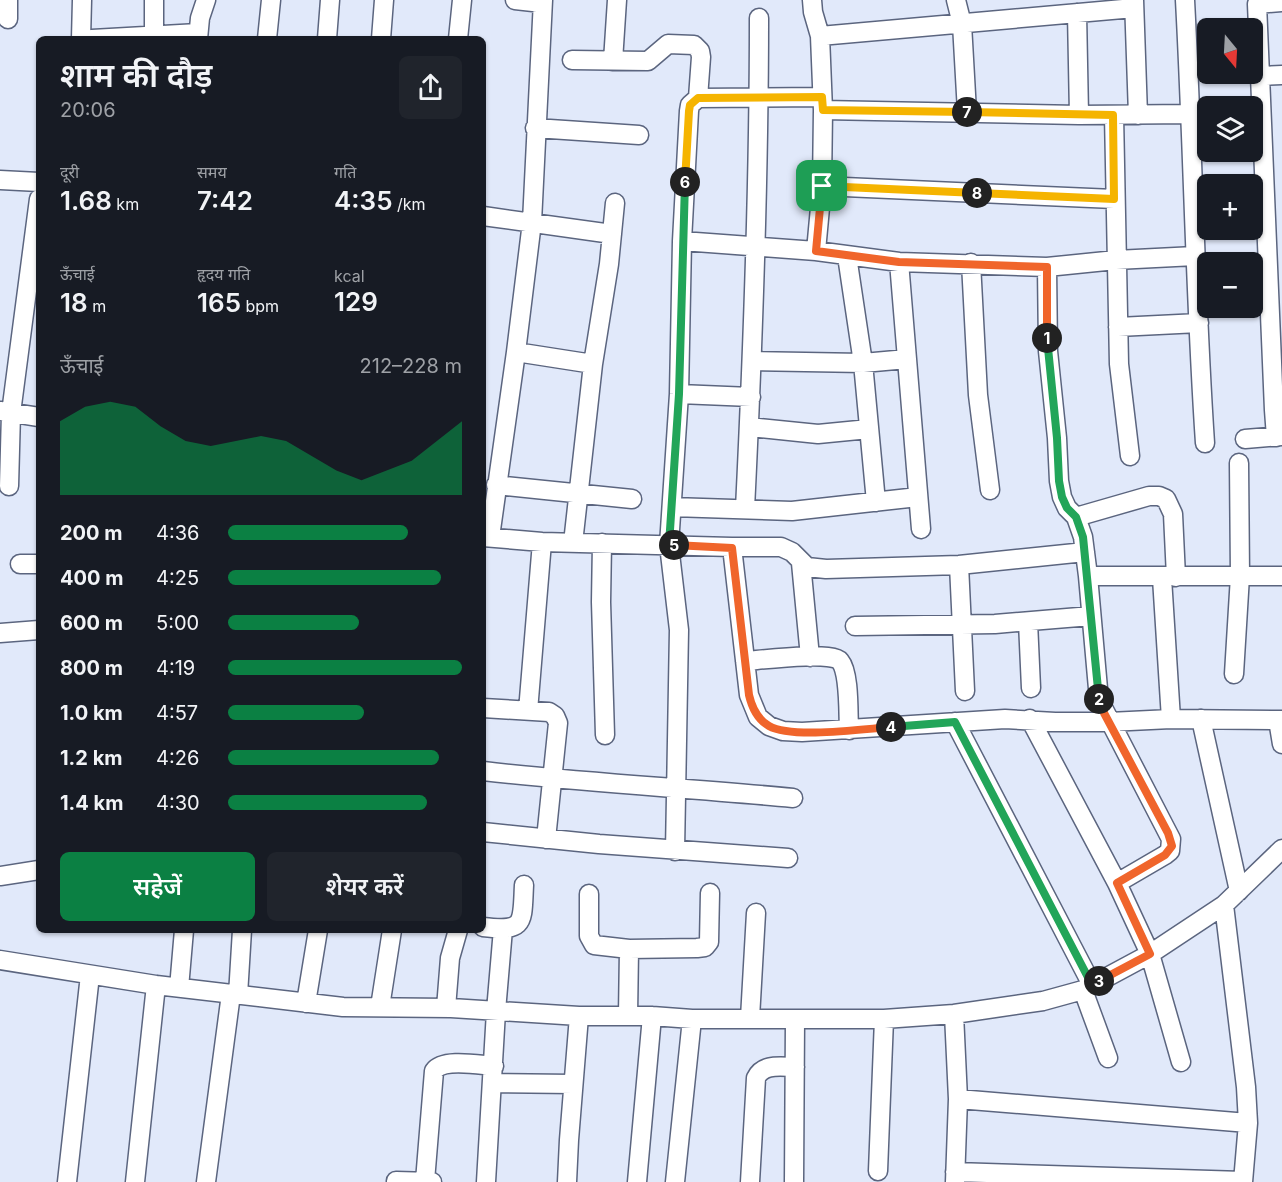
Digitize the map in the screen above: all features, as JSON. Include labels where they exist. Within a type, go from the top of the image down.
[{"type":"street","points":[[8,0],[8,19]]},
{"type":"street","points":[[81,36],[82,0]]},
{"type":"street","points":[[154,0],[154,35]]},
{"type":"street","points":[[148,36],[198,36],[206,0]]},
{"type":"street","points":[[267,36],[271,0]]},
{"type":"street","points":[[327,36],[330,0]]},
{"type":"street","points":[[381,36],[384,0]]},
{"type":"street","points":[[458,36],[462,0]]},
{"type":"street","points":[[514,0],[543,1],[532,222],[516,352],[486,537],[542,542],[732,548],[781,547],[792,552],[807,567],[826,569],[959,566],[1085,552]]},
{"type":"street","points":[[613,62],[617,0]]},
{"type":"street","points":[[812,0],[820,36],[822,103],[822,186],[816,251]]},
{"type":"street","points":[[956,0],[962,24],[967,112]]},
{"type":"street","points":[[1185,0],[1205,443]]},
{"type":"street","points":[[1257,18],[1256,2],[1282,2]]},
{"type":"street","points":[[820,36],[962,24],[1052,8],[1077,13],[1134,4],[1138,115]]},
{"type":"street","points":[[1077,13],[1079,115]]},
{"type":"street","points":[[745,509],[752,361],[759,18]]},
{"type":"street","points":[[572,60],[648,61],[668,44],[694,45],[700,51],[701,57],[698,98]]},
{"type":"street","points":[[1263,75],[1282,75]]},
{"type":"street","points":[[1245,439],[1279,436],[1274,410],[1260,84]]},
{"type":"street","points":[[675,851],[679,630],[669,545],[679,394],[682,241],[690,105],[698,98],[759,98],[967,112],[1079,115],[1191,114]]},
{"type":"street","points":[[1113,115],[1119,364],[1130,456]]},
{"type":"street","points":[[535,128],[639,135]]},
{"type":"street","points":[[0,180],[36,182]]},
{"type":"street","points":[[822,186],[1114,199]]},
{"type":"street","points":[[573,543],[593,364],[615,203]]},
{"type":"street","points":[[486,216],[612,234]]},
{"type":"street","points":[[682,241],[755,245],[899,262],[1047,267],[1116,260],[1195,256]]},
{"type":"street","points":[[9,486],[6,412],[33,288],[36,243]]},
{"type":"street","points":[[847,256],[863,363],[876,502]]},
{"type":"street","points":[[899,262],[921,529]]},
{"type":"street","points":[[971,263],[978,395],[990,490]]},
{"type":"street","points":[[1047,267],[1048,351],[1059,481],[1062,497],[1067,508],[1076,517],[1083,537],[1099,700],[1168,833],[1172,846],[1165,855],[1117,883]]},
{"type":"street","points":[[1118,327],[1199,323]]},
{"type":"street","points":[[516,352],[593,364]]},
{"type":"street","points":[[752,361],[863,363],[907,359]]},
{"type":"street","points":[[679,394],[750,397]]},
{"type":"street","points":[[6,412],[36,417]]},
{"type":"street","points":[[749,427],[818,434],[869,429]]},
{"type":"street","points":[[1234,674],[1240,576],[1239,462]]},
{"type":"street","points":[[496,485],[632,499]]},
{"type":"street","points":[[1076,517],[1149,496],[1166,499],[1173,514],[1169,577],[1171,719]]},
{"type":"street","points":[[672,507],[792,511],[918,497]]},
{"type":"street","points":[[528,711],[542,542]]},
{"type":"street","points":[[602,543],[601,602],[605,735]]},
{"type":"street","points":[[732,548],[744,662],[752,707],[758,717],[769,726],[802,732],[1005,718],[1055,722],[1171,719],[1280,720],[1282,744]]},
{"type":"street","points":[[801,563],[810,657]]},
{"type":"street","points":[[20,564],[36,564]]},
{"type":"street","points":[[959,566],[965,691]]},
{"type":"street","points":[[1088,576],[1282,576]]},
{"type":"street","points":[[855,626],[962,625],[1091,616]]},
{"type":"street","points":[[1028,622],[1031,688]]},
{"type":"street","points":[[0,633],[36,630]]},
{"type":"street","points":[[744,662],[810,657],[830,657],[841,662],[845,674],[849,730]]},
{"type":"street","points":[[486,708],[553,713],[557,719],[546,839]]},
{"type":"street","points":[[1201,719],[1239,891]]},
{"type":"street","points":[[1030,720],[1117,883],[1150,954],[1181,1062]]},
{"type":"street","points":[[955,722],[1088,988],[1108,1058]]},
{"type":"street","points":[[486,771],[793,798]]},
{"type":"street","points":[[486,832],[675,851],[788,858]]},
{"type":"street","points":[[0,960],[156,985],[343,1007],[446,1008],[579,1016],[652,1016],[693,1019],[750,1017],[884,1019],[954,1014],[1044,1002],[1088,988],[1150,954],[1224,905],[1282,849]]},
{"type":"street","points":[[0,876],[36,870]]},
{"type":"street","points":[[486,927],[503,929],[512,928],[518,924],[521,919],[524,885]]},
{"type":"street","points":[[589,894],[591,941],[599,946],[629,949],[705,947],[711,933],[710,893]]},
{"type":"street","points":[[954,1014],[958,1100],[955,1177],[1243,1182],[1248,1123],[1246,1087],[1224,905]]},
{"type":"street","points":[[750,1017],[756,913]]},
{"type":"street","points":[[486,1182],[503,929]]},
{"type":"street","points":[[179,988],[184,933]]},
{"type":"street","points":[[206,1182],[242,933]]},
{"type":"street","points":[[306,1003],[318,933]]},
{"type":"street","points":[[380,1007],[392,933]]},
{"type":"street","points":[[446,1008],[450,958],[457,933]]},
{"type":"street","points":[[628,1016],[629,949]]},
{"type":"street","points":[[67,1182],[90,975]]},
{"type":"street","points":[[135,1182],[156,985]]},
{"type":"street","points":[[567,1182],[579,1016]]},
{"type":"street","points":[[637,1182],[652,1016]]},
{"type":"street","points":[[675,1182],[693,1019]]},
{"type":"street","points":[[794,1182],[795,1019]]},
{"type":"street","points":[[878,1171],[884,1019]]},
{"type":"street","points":[[396,1180],[428,1182],[434,1071],[442,1065],[451,1063],[493,1075],[573,1084]]},
{"type":"street","points":[[750,1182],[756,1078],[765,1068],[795,1067]]},
{"type":"street","points":[[958,1100],[1248,1123]]},
{"type":"route","points":[[822,97],[823,110],[1113,115],[1114,199],[822,186],[816,251],[899,262],[1047,267],[1048,351],[1059,481],[1062,497],[1067,508],[1076,517],[1083,537],[1099,700],[1168,833],[1172,846],[1165,855],[1117,883],[1150,954],[1092,985],[955,722],[802,732],[769,726],[758,717],[749,695],[732,548],[669,545],[679,394],[682,241],[689,111],[694,101],[698,98],[822,97]]}]
